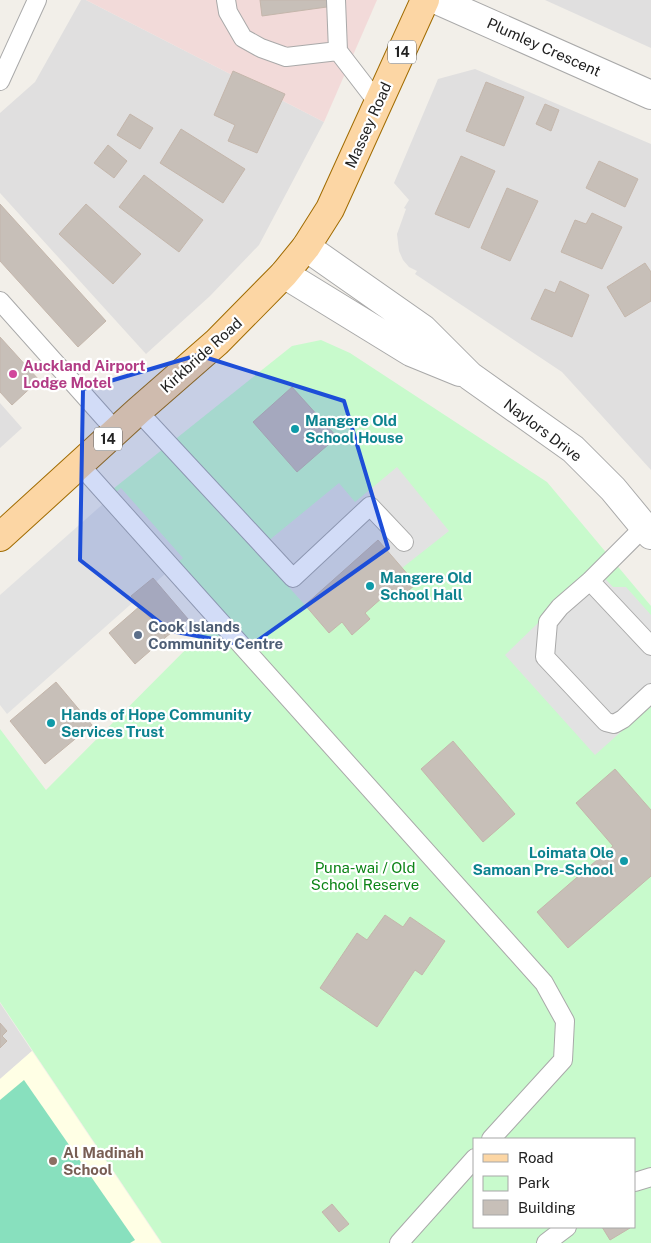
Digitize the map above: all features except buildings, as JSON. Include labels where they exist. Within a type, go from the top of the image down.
[{"type":"main road","name":"Massey Road","points":[[306,247],[330,209],[425,0]]},
{"type":"main road","name":"Kirkbride Road","points":[[0,537],[217,342],[284,274],[306,247]]},
{"type":"street","name":"Plumley Crescent","points":[[437,0],[651,95]]},
{"type":"street","name":"Naylors Drive","points":[[306,247],[423,329],[470,376],[573,449],[613,490],[648,531]]},
{"type":"street","name":"Naylors Drive","points":[[284,274],[411,352],[470,376]]},
{"type":"lane","points":[[0,81],[37,0]]},
{"type":"lane","points":[[226,0],[228,12],[243,38],[261,48],[286,57],[338,51]]},
{"type":"lane","points":[[336,0],[338,51],[378,103]]},
{"type":"lane","points":[[0,301],[116,431]]},
{"type":"lane","points":[[138,412],[293,578],[370,506],[404,542]]},
{"type":"lane","points":[[80,465],[544,983],[565,1021],[563,1060],[492,1138]]},
{"type":"lane","points":[[648,531],[560,607],[548,622],[546,657],[606,722],[614,724],[623,719],[651,693]]},
{"type":"lane","points":[[590,581],[651,646]]},
{"type":"lane","points":[[399,1243],[473,1160]]},
{"type":"lane","points":[[636,1182],[651,1177]]},
{"type":"lane","points":[[546,1243],[566,1228]]},
{"type":"highlighted area","points":[[198,355],[344,401],[388,548],[250,646],[171,631],[80,560],[83,389]]},
{"type":"shaded area","points":[[81,0],[86,0],[324,122],[259,245],[210,296],[146,354],[0,193],[0,113],[35,82]]},
{"type":"shaded area","points":[[86,0],[377,0],[324,122]]},
{"type":"shaded area","points":[[545,0],[651,0],[651,48]]},
{"type":"shaded area","points":[[475,69],[651,144],[651,470],[562,372],[415,274],[417,271],[409,267],[399,251],[397,234],[406,209],[404,208],[409,200],[394,183],[438,79]]},
{"type":"shaded area","points":[[0,403],[22,428],[0,448]]},
{"type":"shaded area","points":[[397,467],[449,531],[402,568],[378,541],[305,605],[256,551],[339,483],[355,502]]},
{"type":"shaded area","points":[[121,488],[183,558],[7,714],[0,705],[0,595]]},
{"type":"shaded area","points":[[595,568],[613,587],[626,587],[651,615],[651,705],[595,755],[505,655]]},
{"type":"shaded area","points":[[0,1003],[32,1051],[0,1079]]},
{"type":"shaded area","name":"Al Madinah School","points":[[32,1051],[161,1243],[0,1243],[0,1079]]},
{"type":"green space","name":"Puna-wai / Old School Reserve","points":[[321,340],[350,353],[547,482],[651,606],[651,1243],[162,1243],[0,1002],[0,729],[46,790],[211,624],[113,489],[292,346]]},
{"type":"green space","name":"Al Madinah School","points":[[24,1080],[135,1240],[130,1243],[0,1243],[0,1100]]},
{"type":"place","name":"Auckland Airport Lodge Motel","points":[[13,374]]},
{"type":"place","name":"Mangere Old School House","points":[[295,429]]},
{"type":"place","name":"Mangere Old School Hall","points":[[370,586]]},
{"type":"place","name":"Cook Islands Community Centre","points":[[138,635]]},
{"type":"place","name":"Hands of Hope Community Services Trust","points":[[51,723]]},
{"type":"place","name":"Loimata Ole Samoan Pre-School","points":[[624,861]]},
{"type":"place","name":"Al Madinah School","points":[[53,1161]]}]
